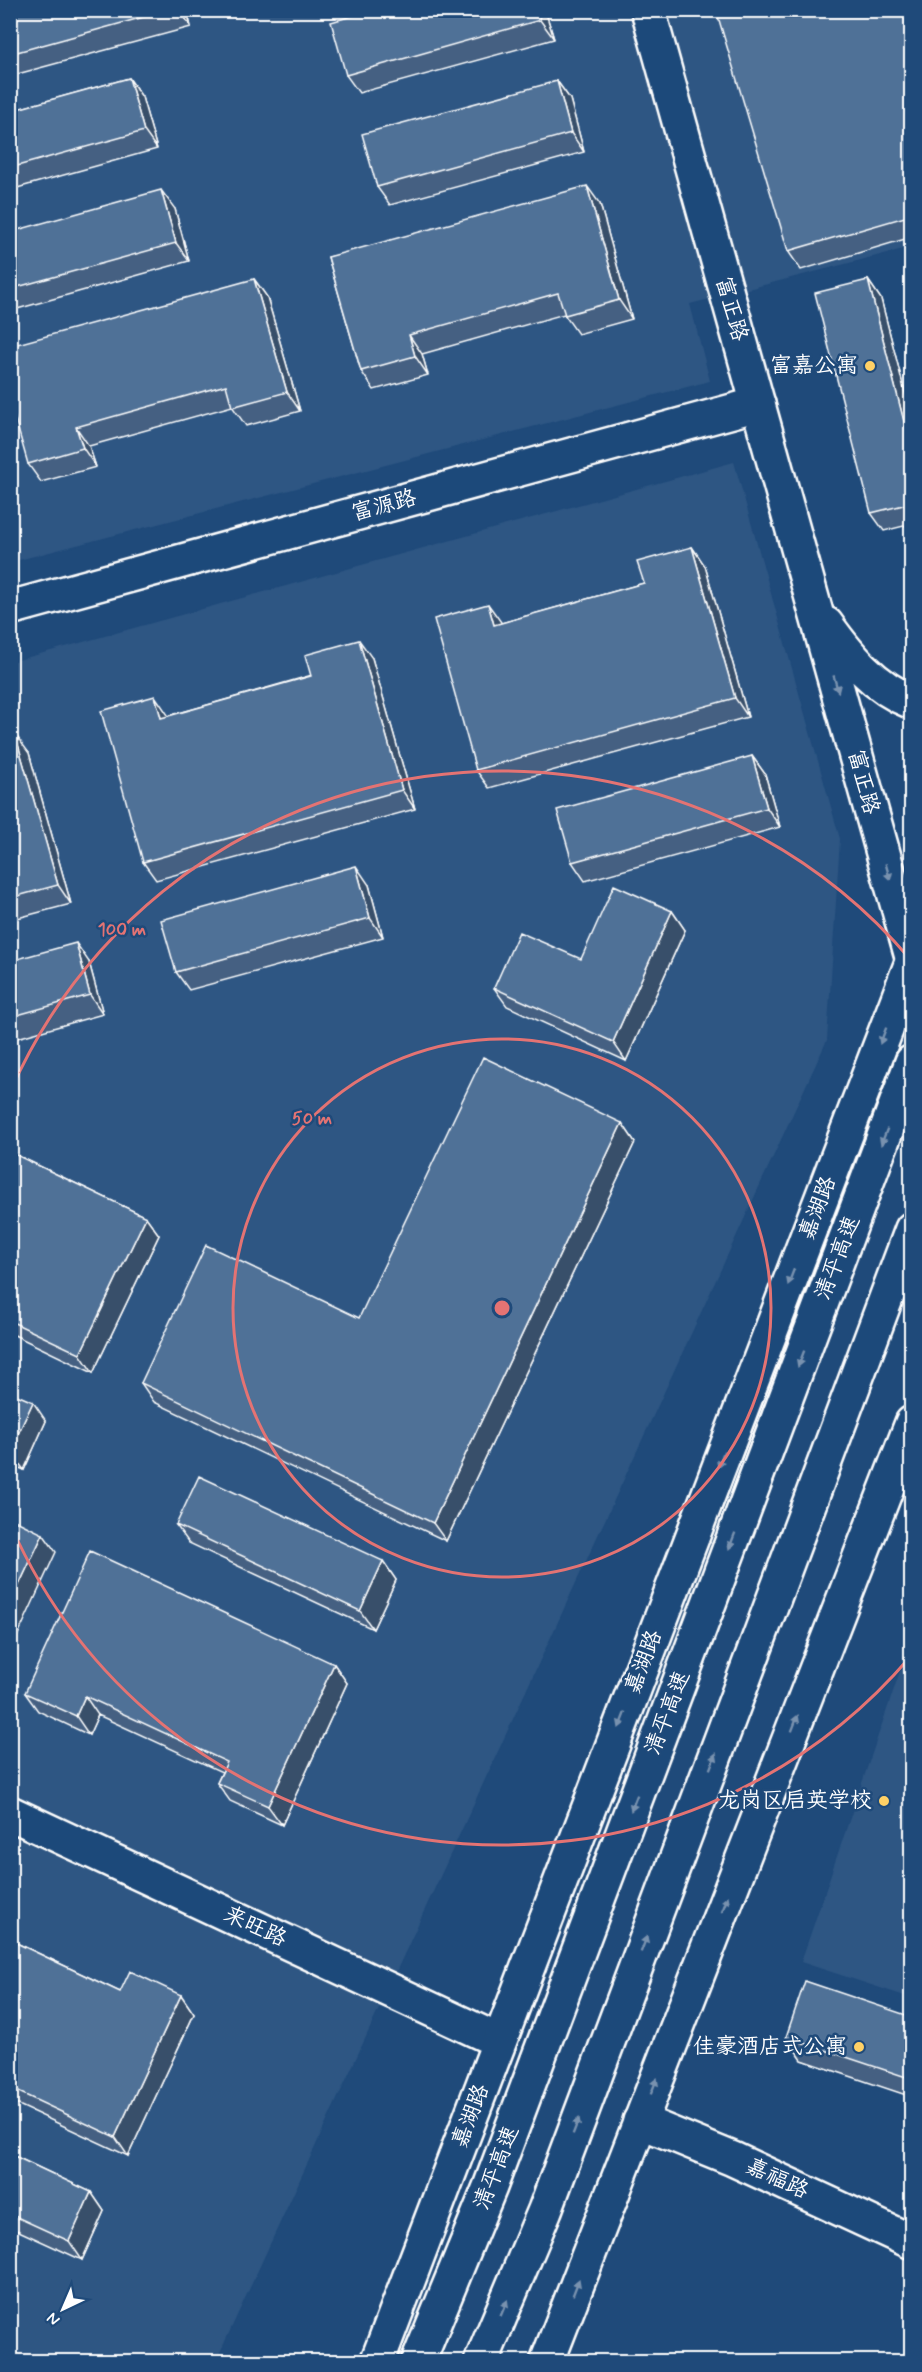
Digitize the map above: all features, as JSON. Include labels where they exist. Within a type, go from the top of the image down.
[{"type":"main road","name":"富正路","points":[[648,10],[912,957]]},
{"type":"main road","name":"富源路","points":[[10,608],[758,404]]},
{"type":"main road","name":"富正路","points":[[814,608],[847,653],[878,684],[912,702]]},
{"type":"main road","name":"嘉湖路","points":[[376,2361],[912,962]]},
{"type":"main road","name":"清平高速","points":[[418,2361],[490,2187],[912,1062]]},
{"type":"main road","points":[[482,2361],[545,2210],[912,1229]]},
{"type":"main road","points":[[547,2361],[912,1423]]},
{"type":"main road","name":"来旺路","points":[[10,1813],[500,2041]]},
{"type":"main road","name":"嘉福路","points":[[640,2121],[734,2159],[912,2242]]},
{"type":"shaded area","points":[[11,11],[911,11],[911,247],[690,304],[710,381],[11,562]]},
{"type":"shaded area","points":[[734,462],[840,839],[827,1040],[216,2361],[11,2362],[11,662]]},
{"type":"shaded area","name":"龙岗区启英学校","points":[[911,1639],[912,1998],[801,1962]]},
{"type":"building","points":[[10,10],[169,10],[10,54]]},
{"type":"building","points":[[373,10],[538,10],[540,20],[346,75],[331,22]]},
{"type":"building","points":[[716,10],[912,10],[912,215],[788,251]]},
{"type":"building","points":[[129,78],[144,131],[10,168],[10,111]]},
{"type":"building","points":[[557,81],[571,133],[377,187],[362,134]]},
{"type":"building","points":[[587,186],[619,300],[565,315],[558,293],[409,335],[415,356],[361,371],[328,257]]},
{"type":"building","points":[[161,190],[176,243],[10,289],[10,232]]},
{"type":"building","points":[[254,279],[287,392],[232,407],[226,385],[76,427],[83,448],[28,464],[10,401],[10,346]]},
{"type":"building","name":"富嘉公寓","points":[[868,280],[912,453],[912,503],[871,513],[815,293]]},
{"type":"building","points":[[692,547],[735,698],[476,770],[434,619],[488,604],[494,625],[644,583],[637,562]]},
{"type":"building","points":[[359,640],[402,790],[143,862],[101,711],[155,696],[161,718],[311,676],[305,655]]},
{"type":"building","points":[[15,734],[58,885],[10,898],[10,736]]},
{"type":"building","points":[[752,756],[767,808],[572,862],[557,810]]},
{"type":"building","points":[[356,866],[370,918],[176,972],[161,920]]},
{"type":"building","points":[[614,885],[672,911],[613,1042],[494,988],[519,932],[581,959]]},
{"type":"building","points":[[76,943],[90,995],[10,1017],[10,961]]},
{"type":"building","points":[[483,1057],[622,1123],[433,1523],[141,1383],[206,1245],[359,1318]]},
{"type":"building","points":[[10,1152],[146,1217],[80,1354],[10,1321]]},
{"type":"building","points":[[10,1392],[33,1402],[10,1451]]},
{"type":"building","points":[[199,1476],[383,1561],[360,1611],[176,1525]]},
{"type":"building","points":[[10,1518],[43,1534],[10,1604]]},
{"type":"building","points":[[90,1551],[334,1664],[268,1806],[217,1783],[227,1762],[85,1696],[76,1716],[25,1693]]},
{"type":"building","points":[[10,1940],[120,1992],[130,1971],[181,1995],[115,2137],[10,2088]]},
{"type":"building","points":[[805,1981],[912,2017],[912,2079],[786,2037]]},
{"type":"building","points":[[10,2154],[91,2192],[69,2241],[10,2214]]},
{"type":"place","name":"富嘉公寓","points":[[870,366]]},
{"type":"place","name":"龙岗区启英学校","points":[[884,1801]]},
{"type":"place","name":"佳豪酒店式公寓","points":[[859,2047]]}]
